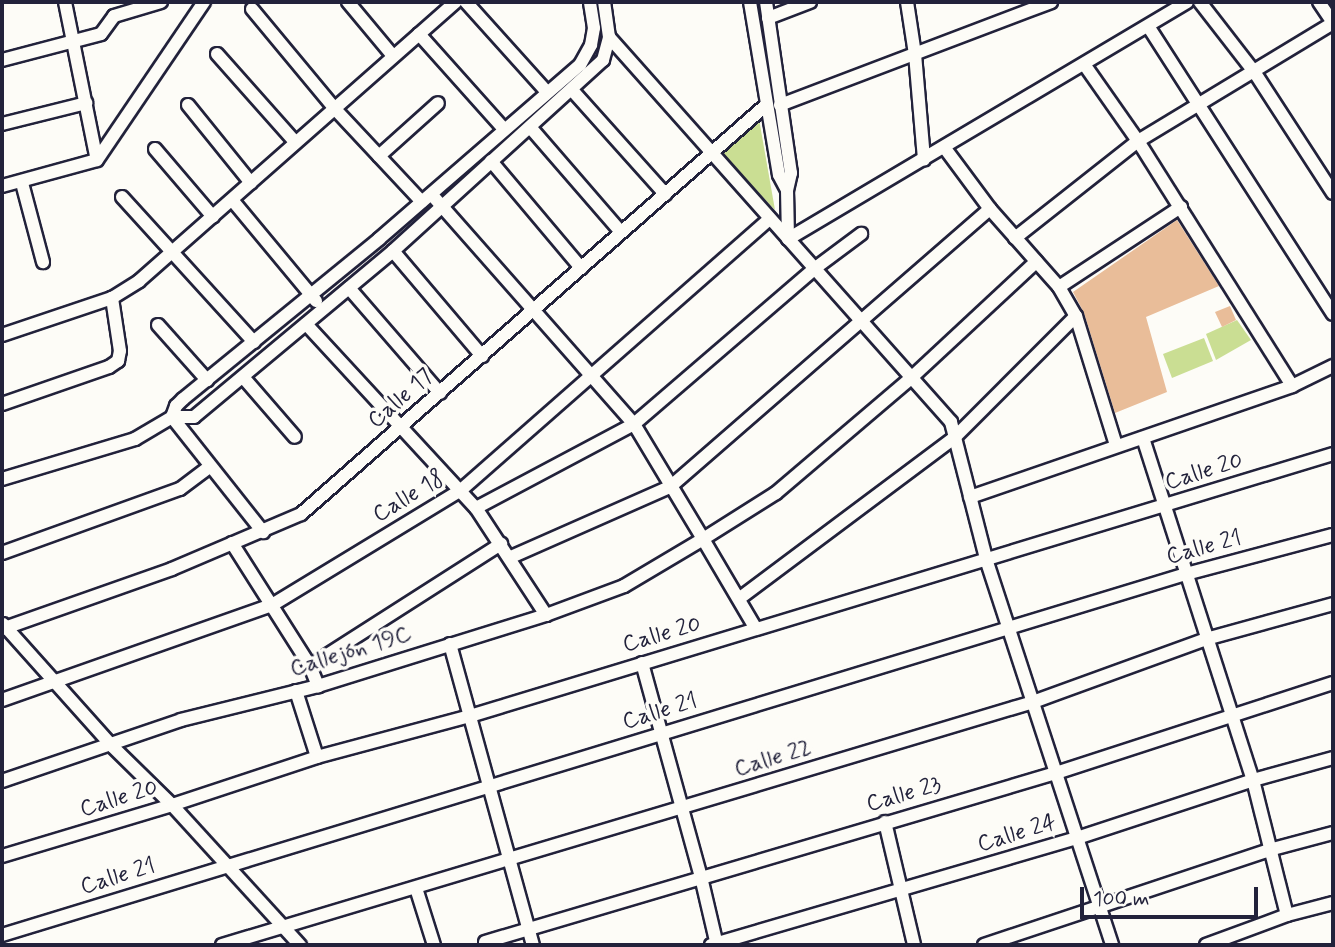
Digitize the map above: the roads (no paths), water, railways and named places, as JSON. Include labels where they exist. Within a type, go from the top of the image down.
[{"type":"street","points":[[65,2],[97,160]]},
{"type":"street","points":[[2,60],[101,34],[114,16],[161,2]]},
{"type":"street","points":[[2,186],[22,183],[97,160],[205,2]]},
{"type":"street","points":[[348,2],[393,57]]},
{"type":"street","points":[[433,2],[442,13]]},
{"type":"street","points":[[2,335],[112,298],[139,281],[233,201],[295,142],[455,2]]},
{"type":"street","points":[[466,2],[547,92]]},
{"type":"street","points":[[172,417],[176,406],[427,198],[503,128],[580,65],[591,45],[594,28],[590,2]]},
{"type":"street","points":[[2,478],[135,439],[172,417],[194,417],[393,251],[603,61],[609,37],[604,2]]},
{"type":"street","points":[[750,2],[779,176],[787,190]]},
{"type":"street","points":[[765,2],[791,173],[787,190],[788,239]]},
{"type":"street","points":[[768,18],[810,2]]},
{"type":"street","points":[[907,2],[915,54],[924,160]]},
{"type":"street","points":[[780,105],[1051,2]]},
{"type":"street","points":[[788,239],[1186,2]]},
{"type":"street","points":[[1200,2],[1255,73],[1333,193]]},
{"type":"street","points":[[1015,238],[1138,141],[1255,73],[1333,23],[1320,2]]},
{"type":"street","points":[[252,9],[335,109],[379,156],[427,198],[441,206],[634,424],[740,598],[756,629]]},
{"type":"street","points":[[1148,26],[1333,314]]},
{"type":"street","points":[[419,34],[503,128]]},
{"type":"street","points":[[609,37],[951,422],[987,562],[1112,945]]},
{"type":"street","points":[[217,54],[295,142]]},
{"type":"street","points":[[1084,64],[1181,207],[1292,386]]},
{"type":"street","points":[[572,90],[665,194]]},
{"type":"street","points":[[2,124],[86,103]]},
{"type":"street","points":[[379,156],[438,103]]},
{"type":"street","points":[[188,105],[251,183]]},
{"type":"street","name":"Calle 17","points":[[300,945],[3,627],[172,569],[302,514],[766,105]]},
{"type":"street","points":[[530,127],[621,232]]},
{"type":"street","points":[[944,146],[990,209],[1059,287],[1076,316],[1116,445]]},
{"type":"street","points":[[155,149],[213,217]]},
{"type":"street","points":[[491,161],[581,268]]},
{"type":"street","points":[[22,183],[43,262]]},
{"type":"street","points":[[122,197],[254,342]]},
{"type":"street","points":[[233,201],[323,309]]},
{"type":"street","points":[[1059,287],[1181,207]]},
{"type":"street","points":[[510,557],[670,487],[990,209]]},
{"type":"street","name":"Calle 18","points":[[2,700],[271,605],[461,490],[770,219]]},
{"type":"street","points":[[476,508],[634,424],[814,269],[861,234]]},
{"type":"street","points":[[393,251],[482,356]]},
{"type":"street","name":"Callejón 19C","points":[[2,781],[112,746],[181,720],[318,686],[546,615],[624,586],[776,493],[911,378],[1036,262]]},
{"type":"street","points":[[349,288],[440,393]]},
{"type":"street","points":[[2,404],[109,368],[118,361],[120,351],[112,298]]},
{"type":"street","points":[[740,598],[954,437],[1076,316]]},
{"type":"street","points":[[306,324],[476,508],[546,615]]},
{"type":"street","points":[[158,325],[207,380]]},
{"type":"street","points":[[970,497],[1292,386],[1333,366]]},
{"type":"street","points":[[243,377],[295,437]]},
{"type":"street","points":[[172,417],[263,532]]},
{"type":"street","points":[[1143,438],[1253,780],[1287,915]]},
{"type":"street","name":"Calle 20","points":[[2,856],[172,805],[317,757],[470,716],[987,562],[1333,454]]},
{"type":"street","points":[[2,553],[180,489],[209,467]]},
{"type":"street","name":"Calle 21","points":[[2,934],[1186,574],[1333,535]]},
{"type":"street","points":[[232,543],[310,666],[318,686]]},
{"type":"street","points":[[310,666],[501,544]]},
{"type":"street","name":"Calle 22","points":[[222,945],[1033,702],[1206,639],[1333,604]]},
{"type":"street","points":[[450,644],[533,945]]},
{"type":"street","points":[[642,663],[701,877],[715,945]]},
{"type":"street","name":"Calle 23","points":[[485,942],[1056,772],[1333,684]]},
{"type":"street","points":[[296,691],[317,757]]},
{"type":"street","name":"Calle 24","points":[[715,945],[1077,838],[1253,780],[1333,758]]},
{"type":"street","points":[[885,822],[914,945]]},
{"type":"street","points":[[984,945],[1269,850],[1333,834]]},
{"type":"street","points":[[416,888],[434,945]]},
{"type":"street","points":[[1206,945],[1287,915],[1333,903]]}]
